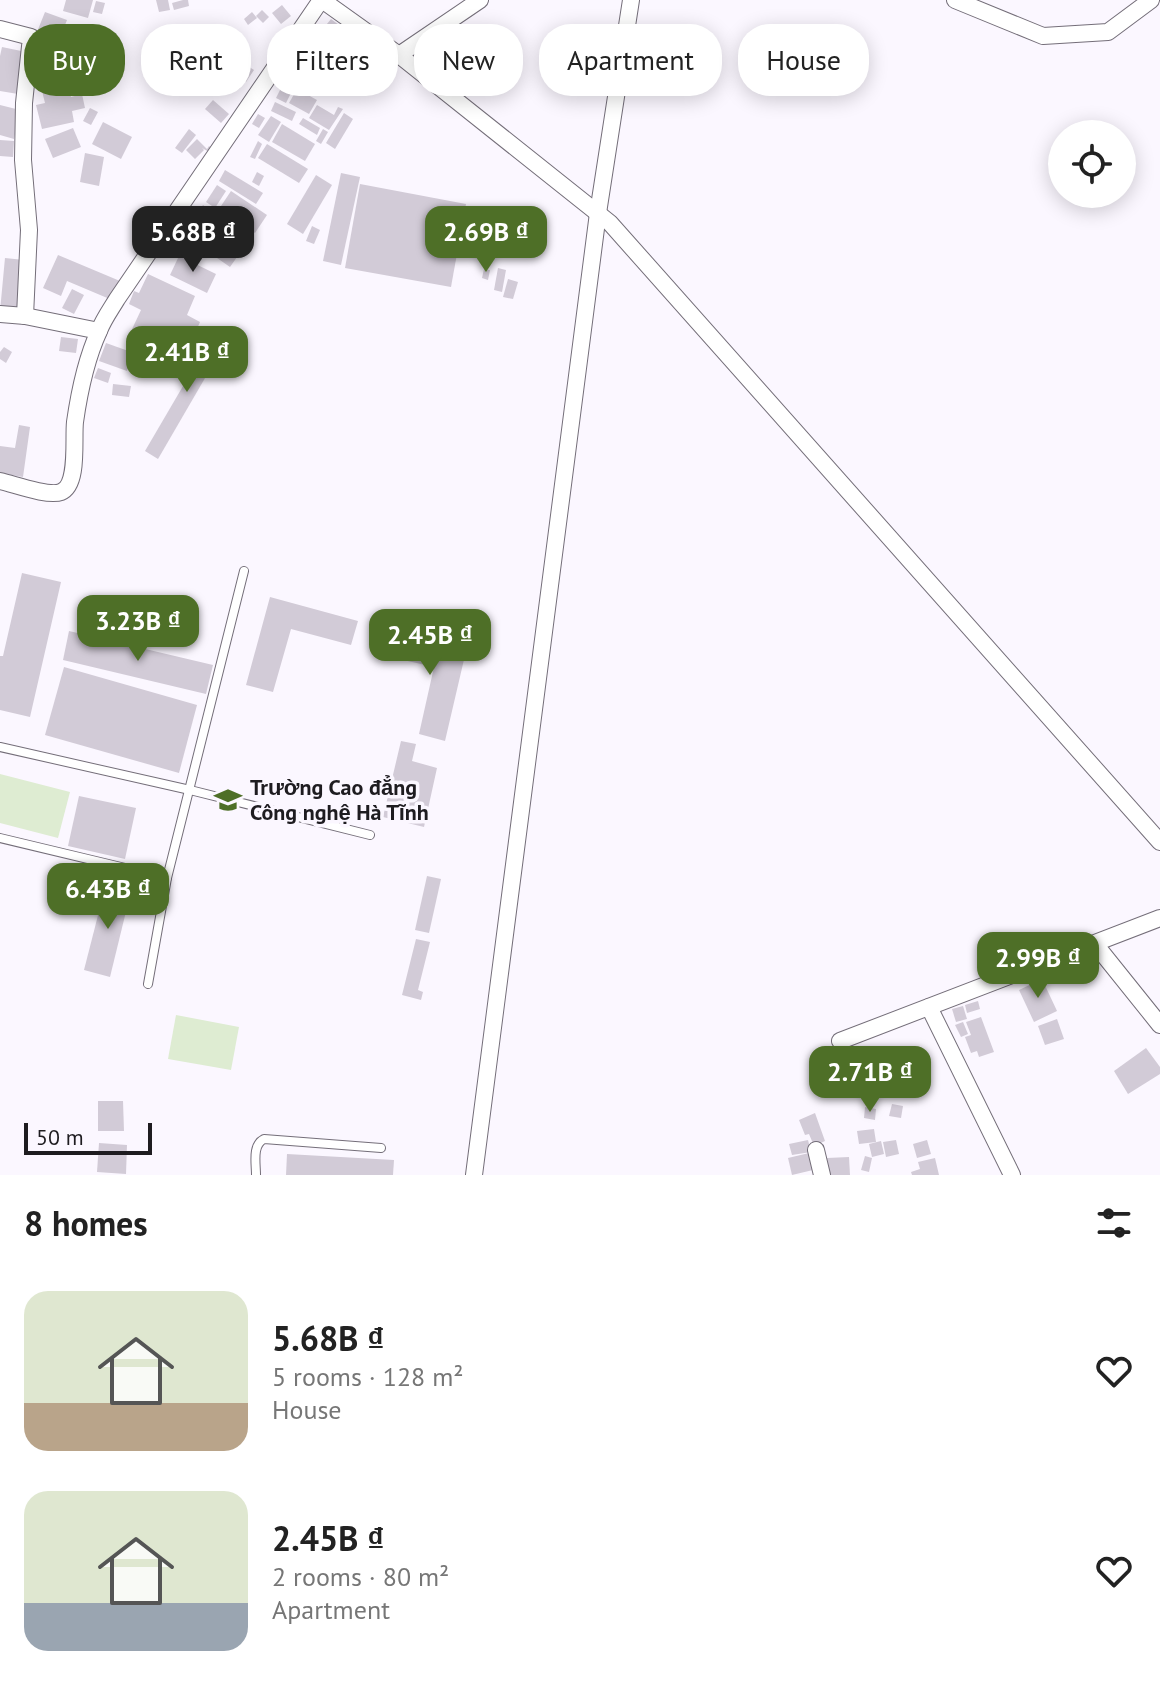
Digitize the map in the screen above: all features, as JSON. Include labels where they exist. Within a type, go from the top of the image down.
[{"type":"street","points":[[0,481],[51,494],[68,487],[72,478],[75,421],[99,331],[117,299],[321,0],[399,55],[598,213],[620,235],[1160,842]]},
{"type":"street","points":[[399,55],[480,0]]},
{"type":"street","points":[[474,1175],[598,213],[631,0]]},
{"type":"street","points":[[955,0],[1043,36],[1108,32],[1151,0]]},
{"type":"street","points":[[0,29],[31,37],[24,103],[23,160],[29,230],[25,316]]},
{"type":"street","points":[[0,314],[99,331]]},
{"type":"street","points":[[840,1041],[1160,918]]},
{"type":"street","points":[[1095,944],[1160,1025]]},
{"type":"street","points":[[929,1007],[1012,1175]]},
{"type":"street","points":[[816,1150],[822,1175]]},
{"type":"lane","points":[[148,984],[167,878],[244,571]]},
{"type":"lane","points":[[0,747],[370,835]]},
{"type":"lane","points":[[0,838],[167,878]]},
{"type":"lane","points":[[256,1175],[256,1146],[264,1139],[381,1148]]},
{"type":"green space","points":[[0,774],[70,792],[58,838],[0,823]]},
{"type":"green space","points":[[176,1015],[239,1027],[231,1070],[168,1059]]},
{"type":"building","points":[[66,0],[93,0],[88,18],[63,11]]},
{"type":"building","points":[[156,0],[168,0],[170,10],[159,12]]},
{"type":"building","points":[[188,0],[189,6],[174,10],[172,3]]},
{"type":"building","points":[[96,1],[105,3],[102,14],[93,12]]},
{"type":"building","points":[[282,5],[291,16],[281,24],[272,13]]},
{"type":"building","points":[[262,10],[269,17],[263,23],[256,16]]},
{"type":"building","points":[[45,12],[67,20],[65,24],[40,24]]},
{"type":"building","points":[[252,12],[257,18],[249,24],[244,19]]},
{"type":"building","points":[[2,47],[24,52],[18,94],[0,91]]},
{"type":"building","points":[[43,96],[82,96],[85,108],[72,111],[74,122],[42,129],[36,105],[45,103]]},
{"type":"building","points":[[277,96],[290,96],[286,103]]},
{"type":"building","points":[[293,96],[310,96],[317,100],[309,114],[289,103]]},
{"type":"building","points":[[213,100],[229,114],[221,123],[205,109]]},
{"type":"building","points":[[275,102],[296,112],[292,121],[271,111]]},
{"type":"building","points":[[0,105],[20,110],[14,139],[0,135]]},
{"type":"building","points":[[317,105],[334,115],[338,107],[343,109],[329,130],[309,118]]},
{"type":"building","points":[[90,108],[98,112],[91,125],[83,121]]},
{"type":"building","points":[[344,113],[353,119],[335,149],[326,143]]},
{"type":"building","points":[[258,114],[265,118],[259,128],[252,124]]},
{"type":"building","points":[[271,116],[281,122],[269,142],[258,135]]},
{"type":"building","points":[[303,118],[320,128],[317,135],[299,124]]},
{"type":"building","points":[[103,122],[132,137],[121,159],[92,144]]},
{"type":"building","points":[[282,124],[315,144],[305,161],[272,142]]},
{"type":"building","points":[[73,128],[81,147],[53,158],[45,139]]},
{"type":"building","points":[[189,129],[196,135],[182,153],[175,148]]},
{"type":"building","points":[[323,129],[328,132],[321,144],[316,141]]},
{"type":"building","points":[[197,139],[207,149],[209,146],[212,148],[209,152],[202,148],[204,150],[195,159],[186,150]]},
{"type":"building","points":[[0,140],[14,141],[13,157],[0,156]]},
{"type":"building","points":[[258,141],[262,144],[255,159],[250,157]]},
{"type":"building","points":[[267,144],[308,169],[299,183],[258,158]]},
{"type":"building","points":[[85,153],[104,157],[99,186],[80,182]]},
{"type":"building","points":[[225,170],[263,193],[256,204],[219,181]]},
{"type":"building","points":[[257,172],[264,176],[259,186],[252,182]]},
{"type":"building","points":[[341,173],[360,177],[341,265],[323,261]]},
{"type":"building","points":[[316,175],[332,185],[303,234],[287,224]]},
{"type":"building","points":[[360,184],[466,204],[451,287],[345,268]]},
{"type":"building","points":[[217,185],[226,191],[215,208],[206,202]]},
{"type":"building","points":[[231,191],[267,215],[255,233],[219,209]]},
{"type":"building","points":[[203,205],[253,242],[249,248],[198,212]]},
{"type":"building","points":[[194,215],[203,221],[200,225],[232,247],[234,245],[242,250],[230,267],[181,233]]},
{"type":"building","points":[[312,226],[320,230],[314,244],[306,241]]},
{"type":"building","points":[[58,255],[120,281],[112,300],[67,281],[61,296],[43,288]]},
{"type":"building","points":[[179,256],[216,274],[207,293],[170,275]]},
{"type":"building","points":[[5,258],[24,260],[18,313],[0,311]]},
{"type":"building","points":[[498,268],[506,270],[502,292],[494,290]]},
{"type":"building","points":[[484,269],[490,270],[488,280],[482,278]]},
{"type":"building","points":[[148,274],[195,296],[187,315],[200,322],[180,367],[126,342],[141,310],[129,304],[134,291],[139,293]]},
{"type":"building","points":[[508,279],[518,282],[513,299],[503,297]]},
{"type":"building","points":[[72,289],[84,295],[74,314],[62,308]]},
{"type":"building","points":[[217,328],[230,335],[158,459],[145,451]]},
{"type":"building","points":[[61,337],[78,339],[76,353],[59,351]]},
{"type":"building","points":[[106,343],[134,353],[127,371],[99,361]]},
{"type":"building","points":[[4,347],[12,352],[6,363],[0,359]]},
{"type":"building","points":[[98,368],[111,373],[108,383],[94,378]]},
{"type":"building","points":[[113,384],[131,386],[129,397],[112,395]]},
{"type":"building","points":[[19,425],[30,427],[23,477],[0,473],[0,446],[15,448]]},
{"type":"building","points":[[22,573],[61,582],[30,717],[0,710],[0,656],[3,656]]},
{"type":"building","points":[[270,597],[358,621],[351,645],[291,629],[273,692],[246,685]]},
{"type":"building","points":[[69,631],[213,665],[206,694],[63,660]]},
{"type":"building","points":[[382,631],[466,651],[445,741],[419,734],[434,667],[377,654]]},
{"type":"building","points":[[64,667],[197,705],[179,773],[45,735]]},
{"type":"building","points":[[401,741],[416,744],[412,761],[437,768],[424,827],[383,817]]},
{"type":"building","points":[[79,796],[136,808],[125,859],[68,846]]},
{"type":"building","points":[[427,876],[441,879],[429,933],[415,930]]},
{"type":"building","points":[[106,884],[131,891],[110,977],[84,970]]},
{"type":"building","points":[[416,939],[430,942],[418,990],[423,992],[421,1000],[402,995]]},
{"type":"building","points":[[1042,979],[1057,1011],[1034,1022],[1019,990]]},
{"type":"building","points":[[978,1001],[980,1009],[967,1013],[965,1005]]},
{"type":"building","points":[[963,1006],[967,1019],[956,1022],[952,1009]]},
{"type":"building","points":[[981,1017],[994,1052],[979,1057],[977,1051],[971,1053],[965,1037],[971,1035],[966,1022]]},
{"type":"building","points":[[1057,1019],[1064,1039],[1045,1045],[1038,1026]]},
{"type":"building","points":[[963,1022],[968,1034],[961,1037],[955,1025]]},
{"type":"building","points":[[1146,1048],[1160,1067],[1160,1074],[1128,1094],[1114,1071]]},
{"type":"building","points":[[858,1078],[855,1098],[841,1096],[842,1089],[835,1088],[836,1079]]},
{"type":"building","points":[[98,1101],[123,1101],[124,1131],[98,1131]]},
{"type":"building","points":[[892,1104],[903,1106],[901,1118],[889,1116]]},
{"type":"building","points":[[865,1107],[876,1109],[875,1120],[864,1118]]},
{"type":"building","points":[[815,1113],[825,1141],[814,1146],[799,1120]]},
{"type":"building","points":[[874,1129],[876,1142],[859,1144],[857,1131]]},
{"type":"building","points":[[808,1140],[811,1152],[792,1155],[789,1144]]},
{"type":"building","points":[[896,1140],[899,1154],[886,1157],[883,1142]]},
{"type":"building","points":[[927,1140],[931,1154],[917,1158],[913,1144]]},
{"type":"building","points":[[881,1141],[884,1154],[872,1157],[869,1144]]},
{"type":"building","points":[[99,1143],[127,1145],[126,1174],[97,1172]]},
{"type":"building","points":[[809,1153],[813,1170],[792,1175],[788,1158]]},
{"type":"building","points":[[287,1154],[394,1160],[393,1175],[286,1175]]},
{"type":"building","points":[[865,1156],[872,1158],[869,1172],[861,1170]]},
{"type":"building","points":[[849,1157],[850,1175],[828,1175],[827,1158]]},
{"type":"building","points":[[935,1158],[939,1175],[912,1175],[911,1172],[920,1169],[918,1162]]},
{"type":"place","name":"Trường Cao đẳng Công nghệ Hà Tĩnh","points":[[228,800]]}]
